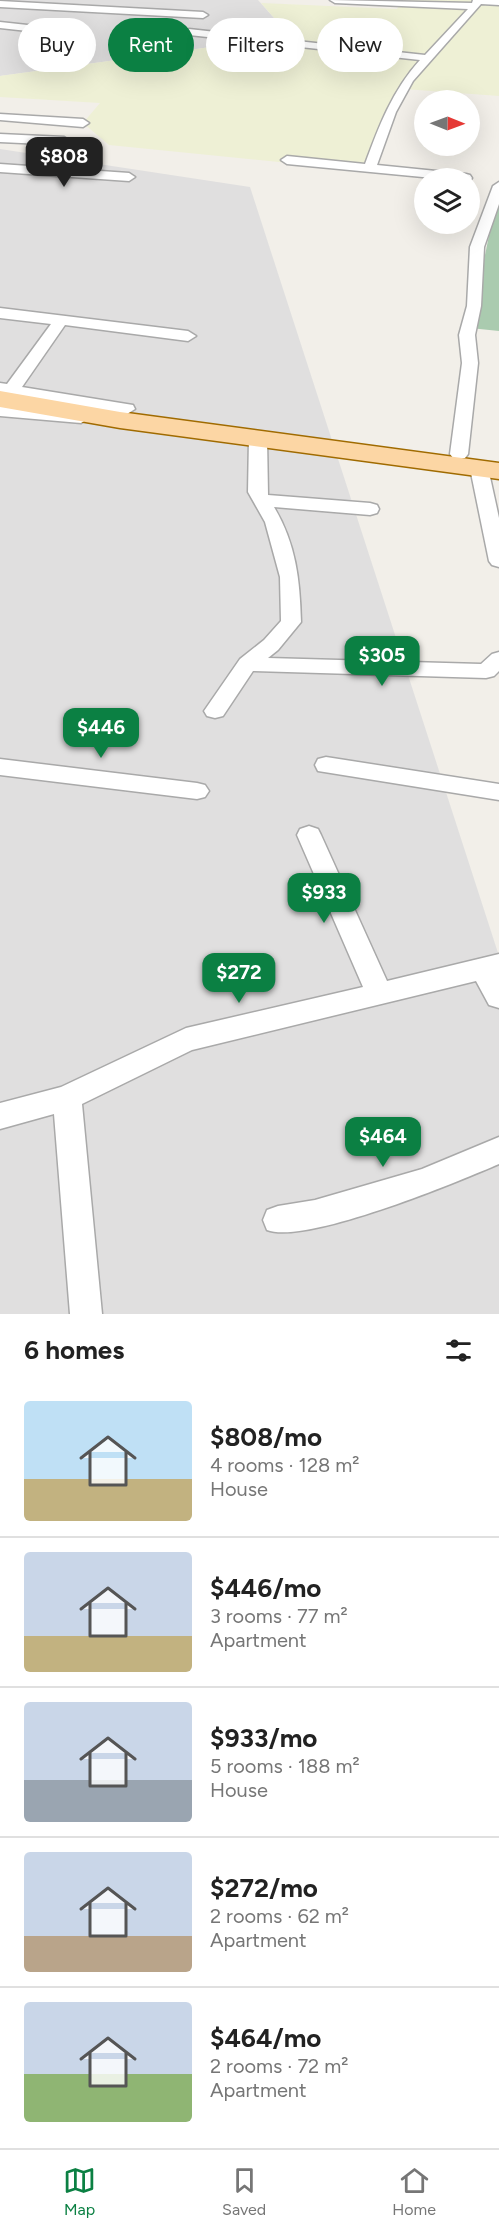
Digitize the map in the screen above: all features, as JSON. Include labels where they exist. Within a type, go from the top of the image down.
[{"type":"main road","points":[[4,392],[33,404],[124,414],[484,463]]},
{"type":"main road","points":[[124,414],[258,438],[484,463]]},
{"type":"street","points":[[335,0],[499,2]]},
{"type":"street","points":[[206,2],[203,15],[186,35],[269,39],[427,58]]},
{"type":"street","points":[[370,168],[390,112],[408,80],[477,2]]},
{"type":"street","points":[[0,4],[203,15]]},
{"type":"street","points":[[0,25],[18,27]]},
{"type":"street","points":[[0,117],[83,123]]},
{"type":"street","points":[[0,138],[64,141]]},
{"type":"street","points":[[287,160],[484,181],[474,306],[467,335],[499,561]]},
{"type":"street","points":[[0,168],[129,177]]},
{"type":"street","points":[[0,313],[188,336]]},
{"type":"street","points":[[61,320],[4,392],[124,414]]},
{"type":"street","points":[[0,411],[31,415],[124,414]]},
{"type":"street","points":[[215,711],[246,664],[271,645],[291,621],[290,577],[274,522],[257,492],[258,438]]},
{"type":"street","points":[[261,500],[370,509]]},
{"type":"street","points":[[246,664],[486,671],[499,659]]},
{"type":"street","points":[[326,765],[499,792]]},
{"type":"street","points":[[0,767],[197,791]]},
{"type":"street","points":[[309,835],[380,995]]},
{"type":"street","points":[[0,1116],[67,1098],[186,1040],[491,967],[499,997]]},
{"type":"street","points":[[67,1098],[86,1314]]},
{"type":"street","points":[[278,1220],[315,1214],[425,1182],[499,1150]]},
{"type":"shaded area","points":[[0,0],[258,0],[274,18],[206,18],[206,48],[194,49],[194,18],[108,18],[108,61],[96,63],[96,18],[18,18],[18,72],[29,72],[0,76]]},
{"type":"shaded area","points":[[0,149],[250,187],[499,956],[499,1314],[0,1314]]},
{"type":"green space","points":[[403,0],[499,0],[499,96],[480,95],[480,90],[404,89],[369,171],[109,145],[83,123],[100,103],[0,97],[0,76],[29,72],[96,72],[96,63],[108,61],[108,72],[194,72],[194,49],[206,48],[206,72],[305,72],[305,18],[274,18],[261,3],[397,9]]},
{"type":"green space","points":[[499,187],[499,331],[470,328]]}]
